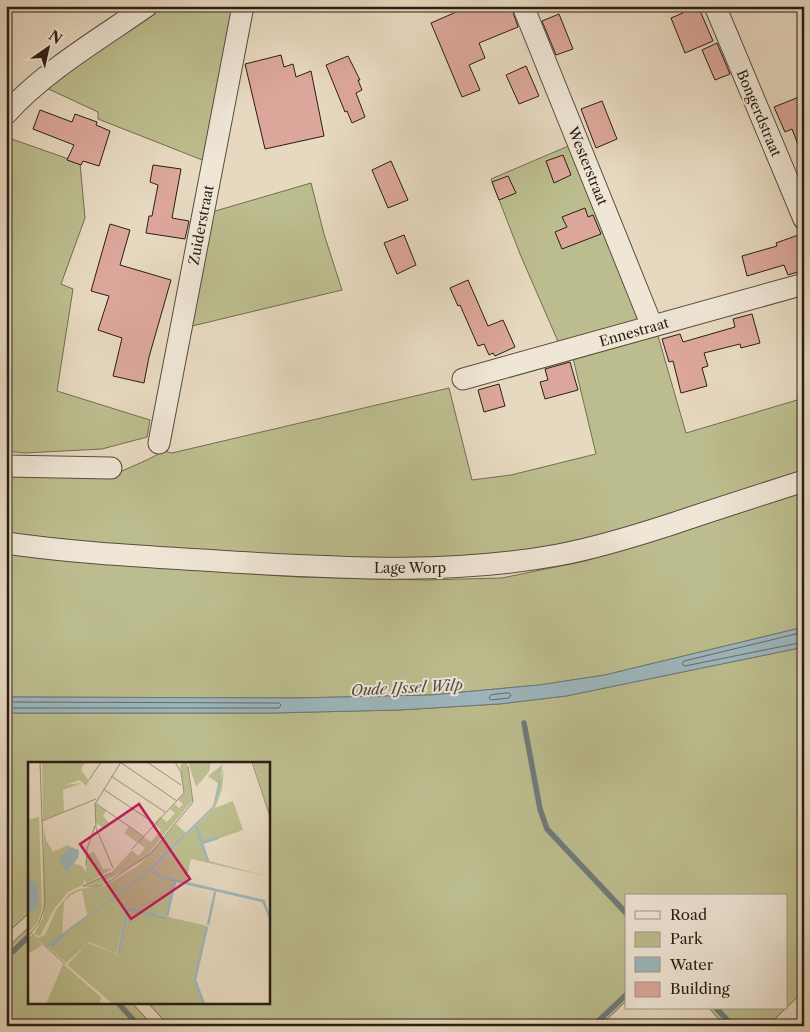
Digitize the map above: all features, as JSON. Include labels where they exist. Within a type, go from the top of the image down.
[{"type":"street","points":[[6,114],[33,87],[85,48],[147,6]]},
{"type":"street","name":"Zuiderstraat","points":[[159,443],[243,6]]},
{"type":"street","name":"Westerstraat","points":[[523,6],[652,326]]},
{"type":"street","name":"Bongerdstraat","points":[[715,6],[804,219]]},
{"type":"street","name":"Ennestraat","points":[[463,379],[804,284]]},
{"type":"street","points":[[6,466],[111,468]]},
{"type":"street","name":"Lage Worp","points":[[6,543],[50,550],[101,554],[395,570],[490,566],[559,555],[614,542],[804,481]]},
{"type":"green space","points":[[157,6],[239,6],[210,163],[98,119],[98,112],[42,86]]},
{"type":"green space","points":[[6,137],[80,163],[85,218],[61,284],[73,289],[57,391],[150,420],[147,437],[102,449],[24,453],[6,451]]},
{"type":"green space","points":[[573,144],[639,321],[560,346],[520,254],[491,179]]},
{"type":"green space","points":[[311,183],[324,234],[342,290],[188,327],[212,212]]},
{"type":"green space","points":[[656,329],[686,433],[804,398],[804,470],[627,532],[554,547],[484,556],[389,559],[257,556],[107,544],[6,533],[6,470],[42,473],[122,471],[164,451],[172,453],[449,388],[472,480],[511,475],[596,454],[572,354]]},
{"type":"green space","points":[[804,492],[804,627],[605,675],[540,685],[431,695],[297,698],[6,697],[6,552],[113,564],[297,577],[426,580],[502,578],[585,561]]},
{"type":"green space","points":[[804,647],[804,991],[788,1006],[788,894],[625,894],[625,1002],[600,1026],[169,1026],[149,1004],[270,1004],[270,762],[28,762],[28,914],[6,934],[6,713],[271,713],[399,710],[499,704],[566,696]]},
{"type":"green space","points":[[28,928],[28,1004],[133,1004],[153,1026],[6,1026],[6,949]]},
{"type":"green space","points":[[711,1010],[784,1010],[768,1026],[725,1026]]},
{"type":"water","points":[[804,627],[804,647],[566,696],[499,704],[399,710],[271,713],[6,713],[6,697],[297,698],[431,695],[539,685],[605,675]]},
{"type":"building","points":[[470,6],[511,6],[518,27],[479,43],[485,58],[469,65],[480,90],[462,97],[431,23]]},
{"type":"building","points":[[694,6],[698,6],[713,41],[685,53],[671,18]]},
{"type":"building","points":[[559,14],[573,49],[556,55],[542,21]]},
{"type":"building","points":[[717,43],[730,74],[715,80],[702,50]]},
{"type":"building","points":[[281,55],[284,67],[293,64],[296,77],[311,71],[324,136],[265,149],[245,64]]},
{"type":"building","points":[[348,56],[360,80],[358,80],[362,90],[356,93],[365,117],[352,123],[347,111],[345,112],[326,65]]},
{"type":"building","points":[[526,66],[539,96],[519,104],[506,75]]},
{"type":"building","points":[[804,95],[803,157],[792,129],[785,132],[774,107]]},
{"type":"building","points":[[602,101],[617,139],[596,148],[581,109]]},
{"type":"building","points":[[40,110],[72,122],[75,114],[97,122],[96,125],[110,131],[99,166],[83,161],[81,165],[67,160],[74,145],[33,129]]},
{"type":"building","points":[[563,155],[571,175],[554,183],[546,161]]},
{"type":"building","points":[[391,161],[408,200],[388,208],[372,170]]},
{"type":"building","points":[[153,165],[181,169],[172,218],[189,221],[185,239],[146,233],[149,216],[152,216],[158,185],[150,182]]},
{"type":"building","points":[[508,176],[516,193],[499,200],[492,182]]},
{"type":"building","points":[[585,208],[588,217],[593,215],[601,234],[562,249],[555,232],[567,227],[562,217]]},
{"type":"building","points":[[110,224],[130,230],[120,265],[171,280],[149,357],[144,383],[113,376],[122,338],[98,330],[109,296],[91,291]]},
{"type":"building","points":[[804,233],[804,270],[788,275],[784,265],[747,276],[742,256],[777,246],[776,243]]},
{"type":"building","points":[[404,235],[416,265],[397,274],[384,243]]},
{"type":"building","points":[[468,280],[488,326],[503,320],[515,347],[495,356],[493,353],[489,355],[484,344],[478,346],[460,305],[458,306],[450,288]]},
{"type":"building","points":[[752,314],[760,343],[741,348],[740,344],[704,353],[708,366],[702,368],[707,386],[681,393],[673,361],[669,362],[662,339],[680,334],[683,342],[735,327],[733,319]]},
{"type":"building","points":[[570,362],[578,390],[545,399],[540,382],[548,380],[545,369]]},
{"type":"building","points":[[499,384],[505,406],[484,412],[478,390]]},
{"type":"waterway","points":[[524,723],[540,809],[547,829],[625,912]]},
{"type":"waterway","points":[[6,958],[28,937]]},
{"type":"waterway","points":[[593,1026],[625,996]]},
{"type":"waterway","points":[[119,1004],[139,1026]]},
{"type":"waterway","points":[[718,1010],[733,1026]]},
{"type":"water label","name":"Oude IJssel Wilp","points":[[407,688]]}]
